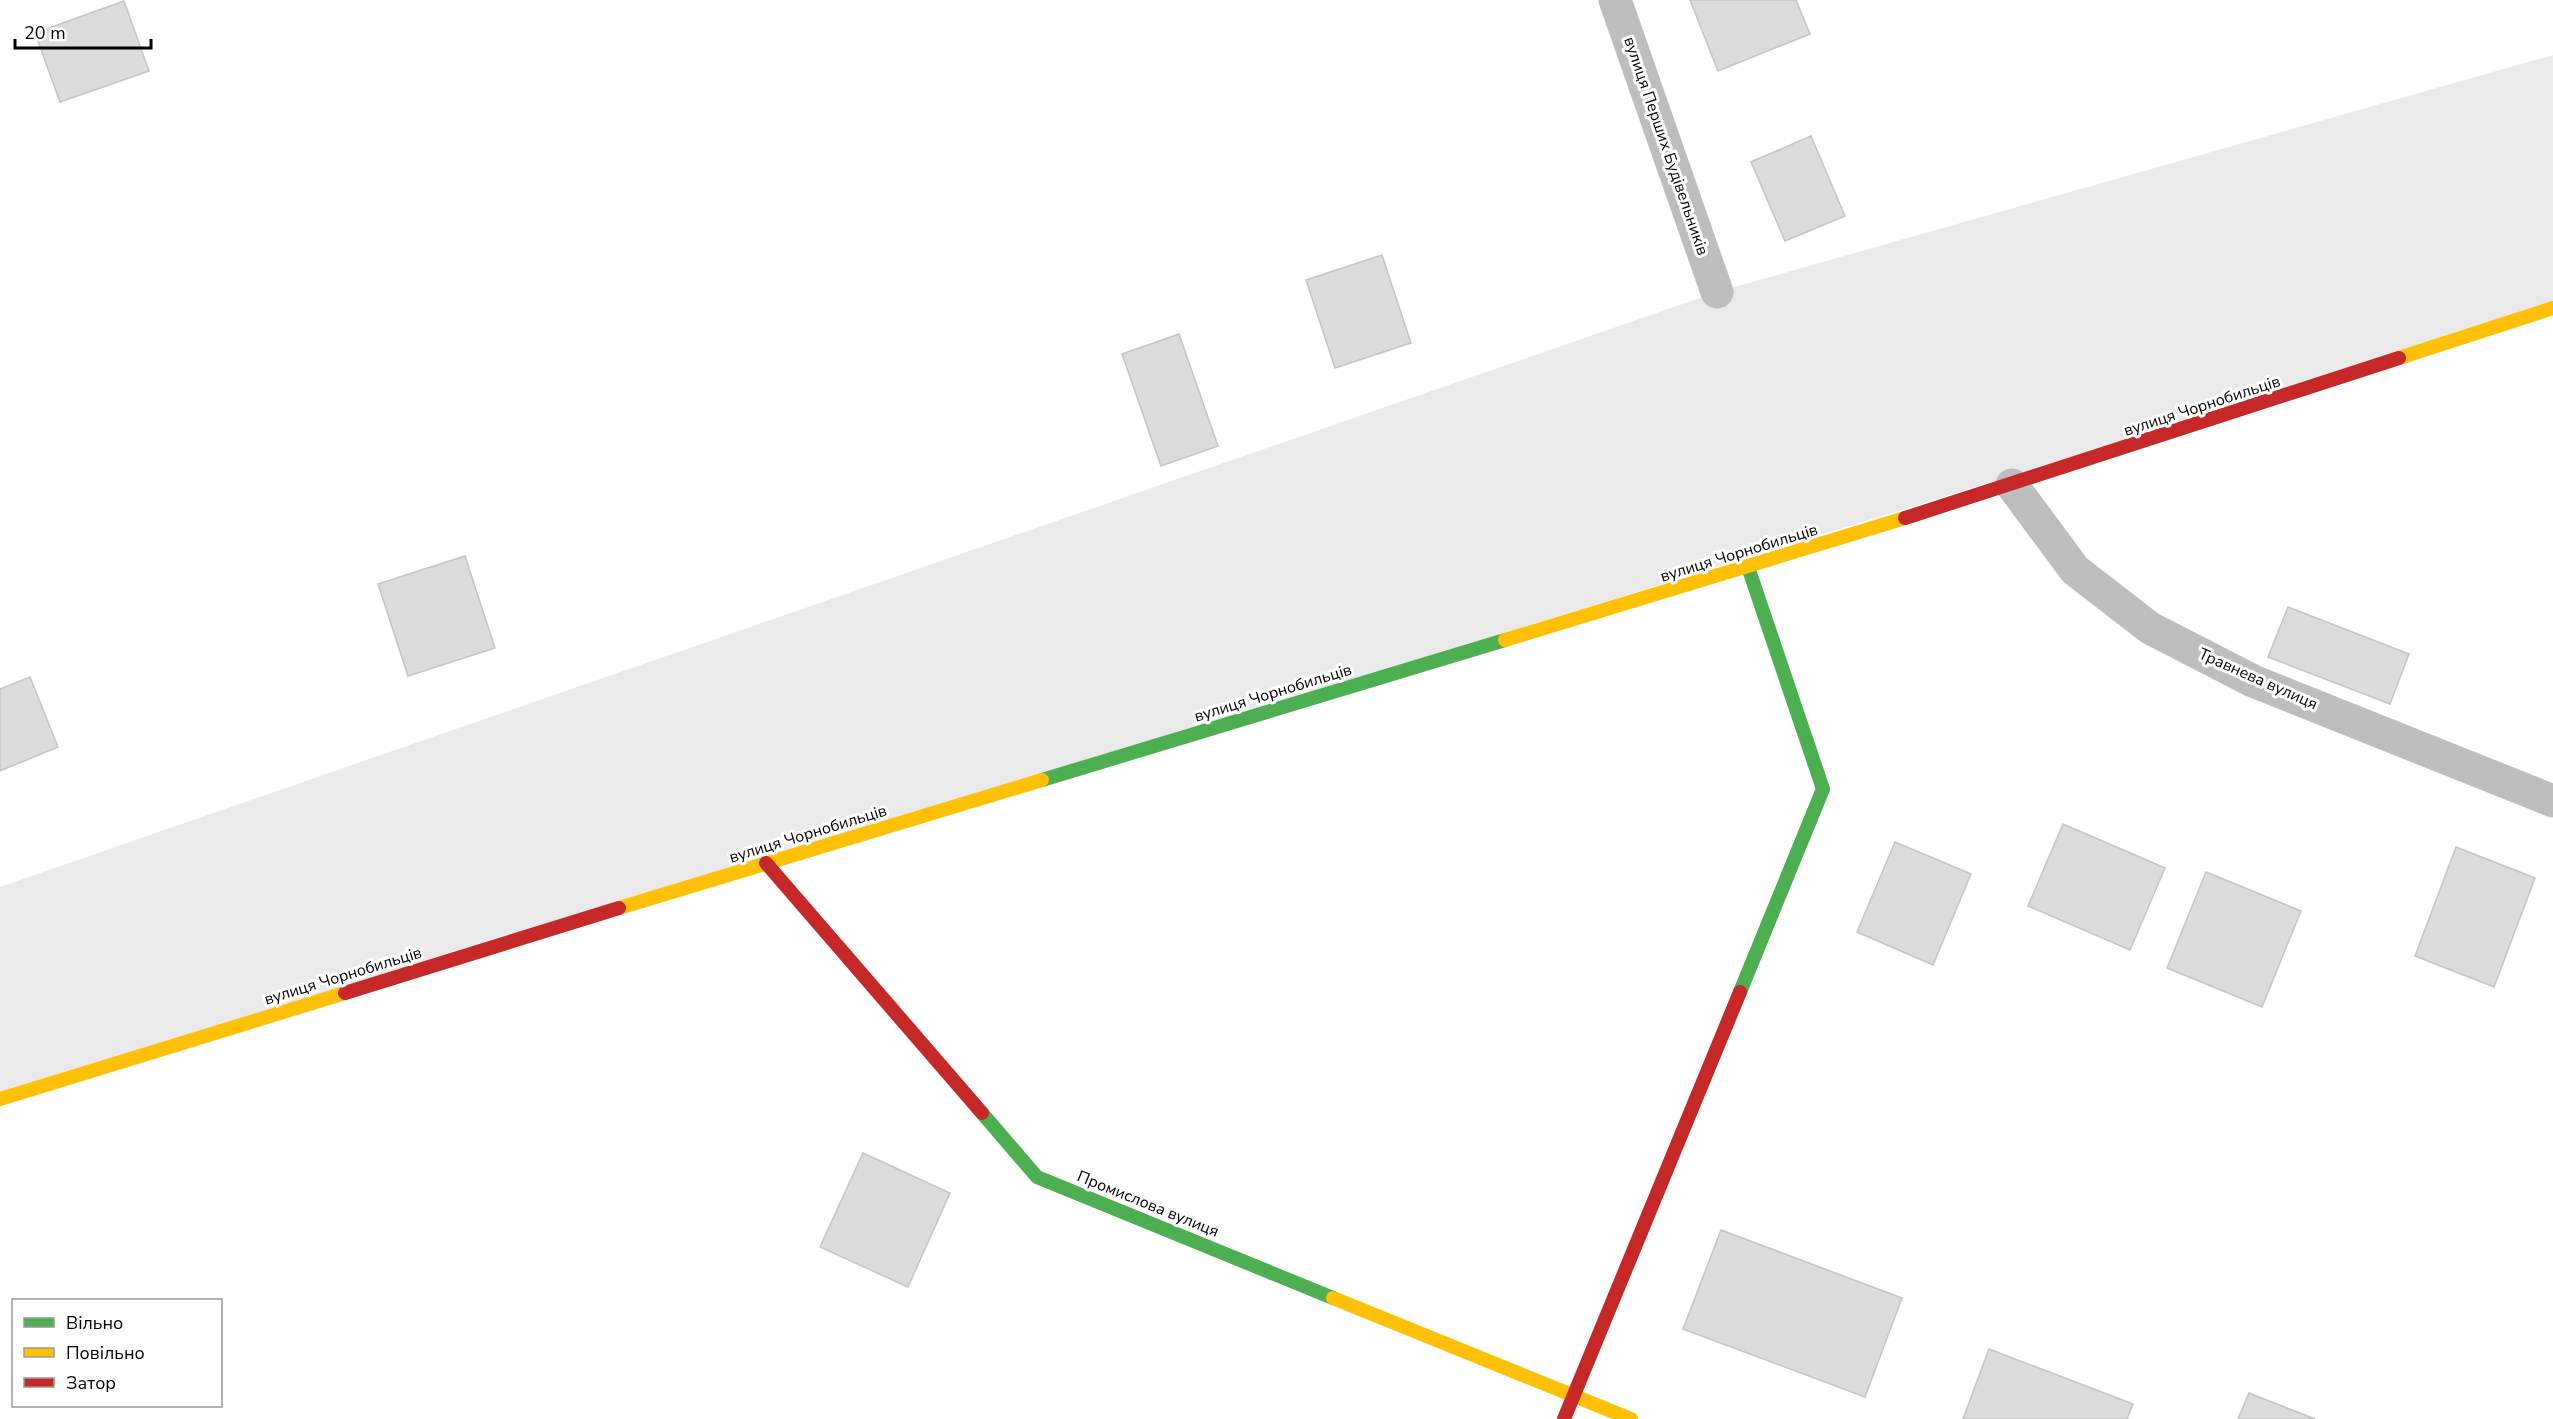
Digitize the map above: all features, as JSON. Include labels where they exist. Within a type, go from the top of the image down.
[{"type":"street","name":"вулиця Перших Будівельників","points":[[1615,0],[1717,292]]},
{"type":"street","name":"вулиця Чорнобильців","points":[[0,1099],[766,863],[1748,567],[2012,485],[2553,308]]},
{"type":"street","name":"Травнева вулиця","points":[[2012,485],[2075,570],[2150,628],[2253,681],[2553,801]]},
{"type":"street","points":[[1564,1419],[1823,789],[1748,567]]},
{"type":"street","name":"Промислова вулиця","points":[[766,863],[1037,1177],[1631,1419]]},
{"type":"shaded area","points":[[2553,55],[2553,308],[0,1099],[0,887],[1717,292]]},
{"type":"building","points":[[1690,0],[1796,0],[1810,34],[1718,71]]},
{"type":"building","points":[[124,1],[149,71],[60,102],[35,33]]},
{"type":"building","points":[[1811,136],[1845,216],[1785,241],[1751,162]]},
{"type":"building","points":[[1382,255],[1411,343],[1335,368],[1306,280]]},
{"type":"building","points":[[1179,334],[1218,446],[1161,466],[1122,354]]},
{"type":"building","points":[[465,556],[495,648],[408,676],[378,584]]},
{"type":"building","points":[[2288,607],[2409,654],[2390,704],[2268,657]]},
{"type":"building","points":[[30,677],[58,747],[0,771],[0,689]]},
{"type":"building","points":[[2063,824],[2165,868],[2130,950],[2028,906]]},
{"type":"building","points":[[1895,842],[1971,874],[1933,965],[1857,932]]},
{"type":"building","points":[[2456,847],[2535,878],[2494,987],[2415,956]]},
{"type":"building","points":[[2206,872],[2301,911],[2262,1007],[2167,968]]},
{"type":"building","points":[[863,1153],[950,1193],[908,1287],[820,1247]]},
{"type":"building","points":[[1721,1230],[1902,1298],[1865,1397],[1683,1329]]},
{"type":"building","points":[[1989,1349],[2133,1404],[2127,1419],[1963,1419]]},
{"type":"building","points":[[2249,1393],[2315,1419],[2238,1419]]},
{"type":"traffic: fast","points":[[1740,992],[1823,789],[1748,567]]},
{"type":"traffic: fast","points":[[1042,780],[1505,640]]},
{"type":"traffic: fast","points":[[982,1113],[1037,1177],[1333,1298]]},
{"type":"traffic: slow","points":[[2399,358],[2553,308]]},
{"type":"traffic: slow","points":[[1505,640],[1905,518]]},
{"type":"traffic: slow","points":[[619,908],[1042,780]]},
{"type":"traffic: slow","points":[[0,1099],[345,993]]},
{"type":"traffic: slow","points":[[1333,1298],[1631,1419]]},
{"type":"traffic: jam","points":[[1905,518],[2399,358]]},
{"type":"traffic: jam","points":[[766,863],[982,1113]]},
{"type":"traffic: jam","points":[[345,993],[619,908]]},
{"type":"traffic: jam","points":[[1564,1419],[1740,992]]}]
